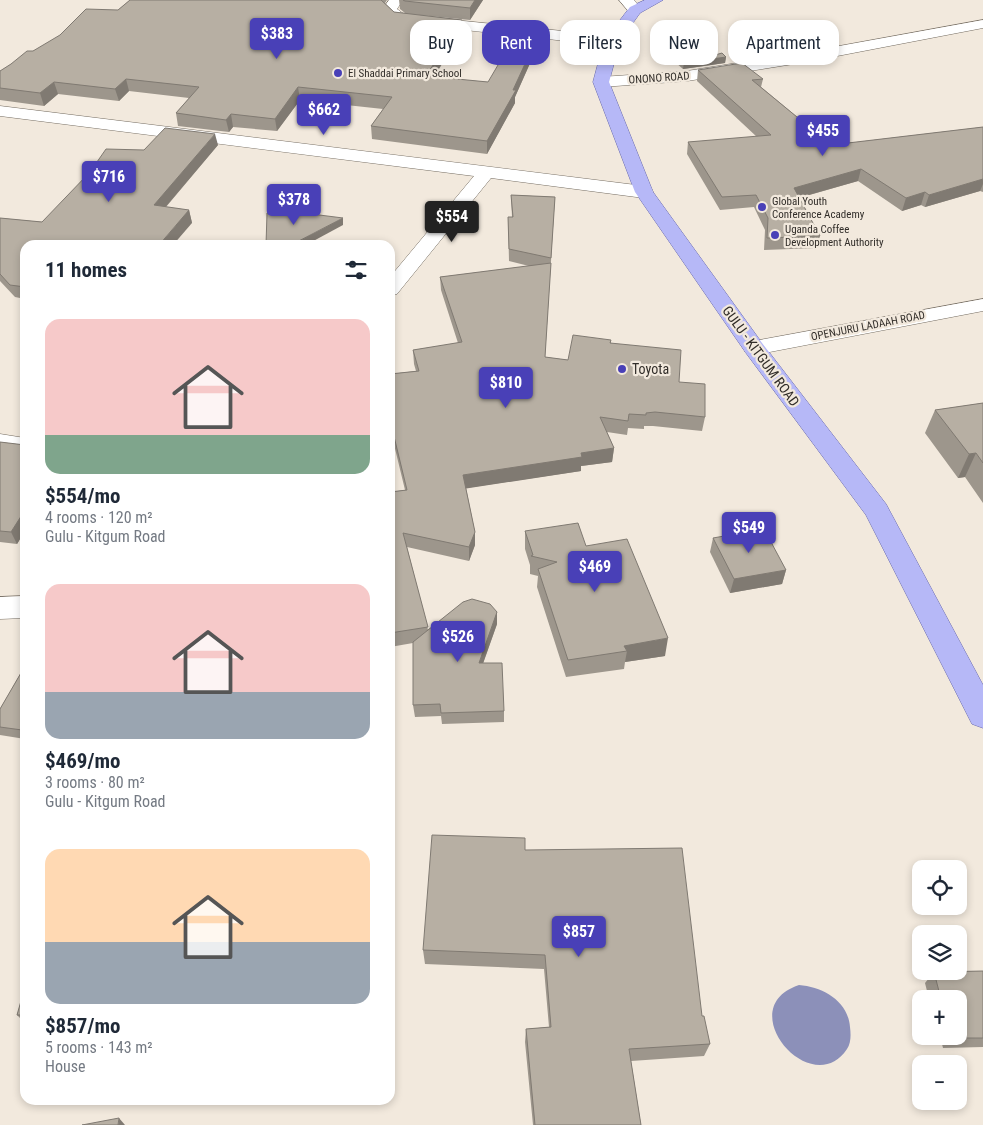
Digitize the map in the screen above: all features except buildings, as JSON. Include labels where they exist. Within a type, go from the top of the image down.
[{"type":"main road","points":[[623,20],[631,5],[656,0]]},
{"type":"main road","points":[[602,82],[606,65]]},
{"type":"main road","name":"GULU - KITGUM ROAD","points":[[602,82],[644,192],[754,348],[877,511],[983,715]]},
{"type":"street","points":[[396,0],[389,10],[401,19],[560,36]]},
{"type":"street","name":"ONONO ROAD","points":[[602,82],[687,76],[806,57],[983,24]]},
{"type":"street","points":[[0,111],[644,192]]},
{"type":"street","points":[[395,284],[486,173]]},
{"type":"street","name":"OPENJURU LADAAH ROAD","points":[[754,348],[983,305]]},
{"type":"street","points":[[0,442],[20,445]]},
{"type":"street","points":[[0,608],[20,606]]},
{"type":"water","points":[[799,985],[825,992],[833,997],[845,1010],[851,1033],[849,1044],[847,1049],[832,1062],[815,1065],[798,1058],[784,1046],[775,1029],[772,1012],[780,997]]},
{"type":"place","name":"El Shaddai Primary School","points":[[338,73]]},
{"type":"place","name":"Global Youth Conference Academy","points":[[762,207]]},
{"type":"place","name":"Uganda Coffee Development Authority","points":[[775,235]]},
{"type":"place","name":"Toyota","points":[[622,369]]}]
